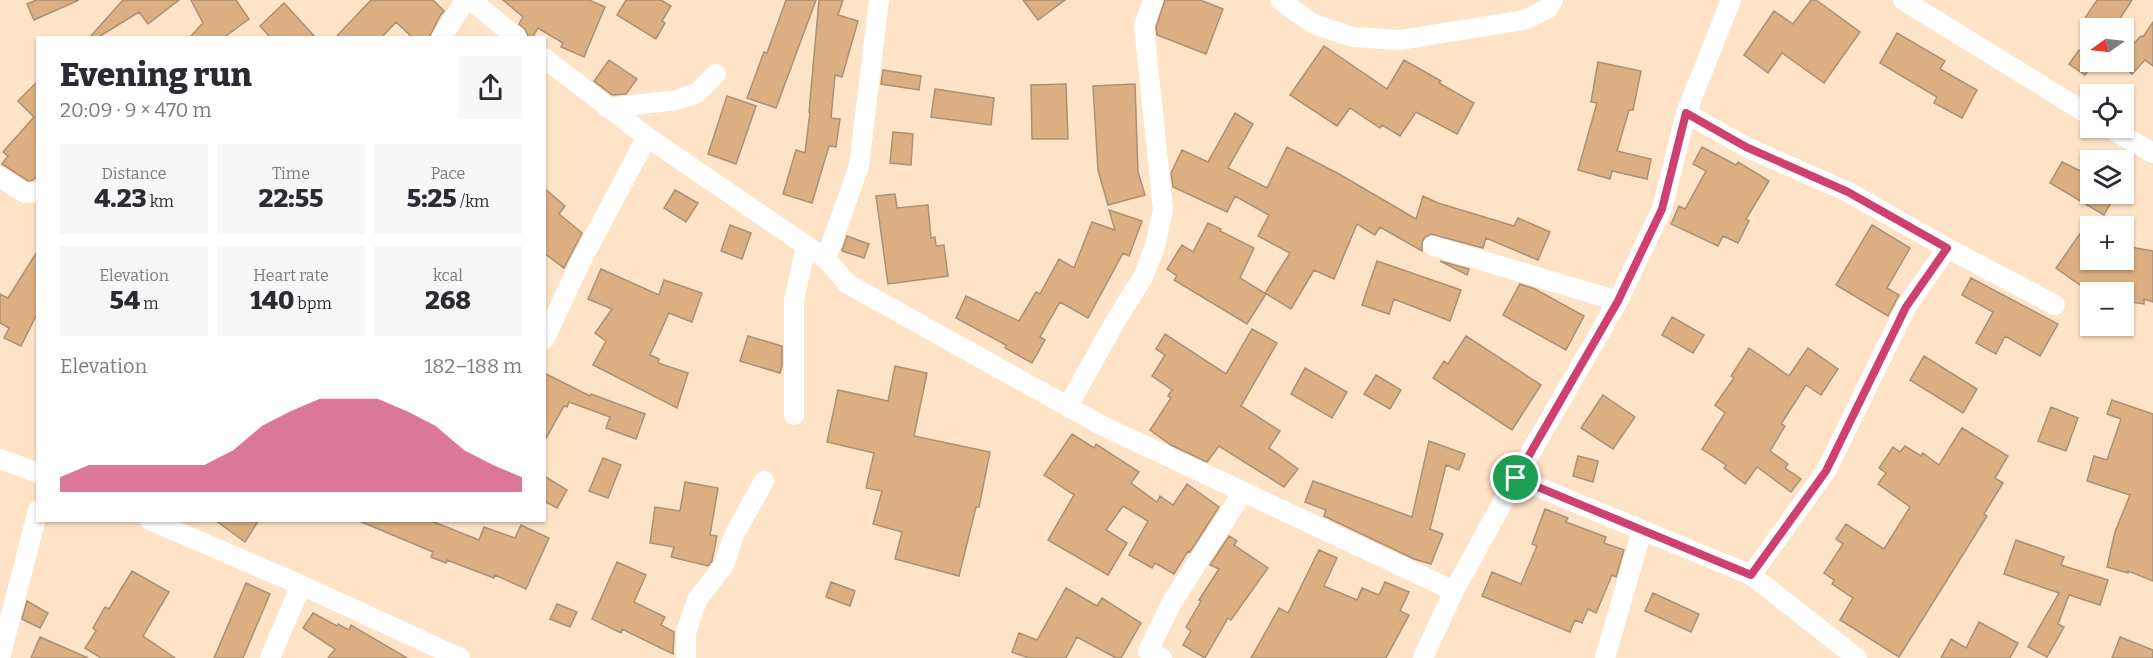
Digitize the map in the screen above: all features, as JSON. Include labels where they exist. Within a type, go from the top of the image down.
[{"type":"street","points":[[442,36],[466,0]]},
{"type":"street","points":[[471,0],[515,36]]},
{"type":"street","points":[[826,259],[859,166],[879,0]]},
{"type":"street","points":[[1068,406],[1143,277],[1155,246],[1162,210],[1144,26],[1152,0]]},
{"type":"street","points":[[1280,0],[1313,24],[1353,37],[1400,40],[1524,20],[1547,9],[1553,0]]},
{"type":"street","points":[[1423,658],[1454,591],[1618,301],[1662,209],[1686,113],[1731,0]]},
{"type":"street","points":[[1903,0],[2080,109]]},
{"type":"street","points":[[546,60],[647,137],[826,259],[848,284],[1101,425],[1454,591]]},
{"type":"street","points":[[608,108],[677,100],[698,93],[716,74]]},
{"type":"street","points":[[1686,113],[1746,147],[1848,192],[2055,305]]},
{"type":"street","points":[[546,336],[580,263],[647,137]]},
{"type":"street","points":[[2127,138],[2153,153]]},
{"type":"street","points":[[0,177],[24,193],[36,192]]},
{"type":"street","points":[[794,415],[794,300],[806,246]]},
{"type":"street","points":[[1433,246],[1618,301]]},
{"type":"street","points":[[1751,575],[1826,471],[1906,307],[1947,248]]},
{"type":"street","points":[[0,459],[36,472]]},
{"type":"street","points":[[1516,478],[1751,575],[1857,658]]},
{"type":"street","points":[[686,658],[686,633],[697,600],[724,565],[734,535],[764,481]]},
{"type":"street","points":[[1162,658],[1148,651],[1172,602],[1243,492]]},
{"type":"street","points":[[0,658],[36,518]]},
{"type":"street","points":[[155,522],[301,585],[460,658]]},
{"type":"street","points":[[1605,658],[1642,530]]},
{"type":"street","points":[[270,658],[301,585]]},
{"type":"building","points":[[36,0],[79,0],[34,20],[27,4]]},
{"type":"building","points":[[123,0],[179,0],[148,24],[139,12],[100,36],[91,36]]},
{"type":"building","points":[[191,0],[236,0],[249,19],[226,36],[191,36],[203,23]]},
{"type":"building","points":[[371,0],[433,0],[444,11],[430,36],[411,36],[396,22],[383,36],[337,36]]},
{"type":"building","points":[[503,0],[589,0],[605,7],[584,57],[561,47],[563,43],[538,28],[533,36],[528,36],[519,24],[523,17]]},
{"type":"building","points":[[626,0],[661,0],[671,6],[662,21],[665,23],[656,39],[617,15]]},
{"type":"building","points":[[786,0],[816,0],[776,108],[747,98],[764,52],[767,53]]},
{"type":"building","points":[[819,0],[843,0],[838,15],[858,21],[842,77],[835,75],[831,118],[840,119],[836,147],[829,146],[812,203],[783,194],[796,150],[805,153]]},
{"type":"building","points":[[1023,0],[1065,0],[1038,20]]},
{"type":"building","points":[[1165,0],[1200,0],[1223,9],[1206,54],[1157,35],[1156,27]]},
{"type":"building","points":[[1811,0],[1816,0],[1860,32],[1824,83],[1782,53],[1768,73],[1744,55],[1774,11],[1793,24]]},
{"type":"building","points":[[2097,0],[2132,0],[2120,18],[2085,18]]},
{"type":"building","points":[[284,3],[314,36],[269,36],[260,26]]},
{"type":"building","points":[[2153,22],[2153,66],[2145,60],[2134,72],[2134,43],[2141,36],[2143,37]]},
{"type":"building","points":[[1897,33],[1945,61],[1940,69],[1977,90],[1962,118],[1934,103],[1937,97],[1880,63]]},
{"type":"building","points":[[1324,46],[1387,89],[1404,60],[1474,103],[1457,134],[1416,112],[1400,136],[1382,125],[1380,128],[1350,108],[1337,126],[1290,95]]},
{"type":"building","points":[[2079,50],[2080,51],[2080,72],[2069,64]]},
{"type":"building","points":[[609,60],[637,79],[626,94],[612,95],[594,81]]},
{"type":"building","points":[[1598,62],[1641,71],[1633,110],[1629,110],[1617,151],[1651,159],[1647,179],[1612,171],[1610,179],[1578,170],[1597,103],[1591,102]]},
{"type":"building","points":[[883,70],[921,76],[919,90],[881,84]]},
{"type":"building","points":[[36,83],[36,177],[28,181],[2,164],[8,156],[3,152],[34,117],[18,101]]},
{"type":"building","points":[[1066,84],[1068,139],[1032,139],[1031,85]]},
{"type":"building","points":[[1135,84],[1138,172],[1145,195],[1108,205],[1098,170],[1093,86]]},
{"type":"building","points":[[935,89],[994,98],[991,125],[931,117]]},
{"type":"building","points":[[727,96],[756,106],[736,164],[708,154]]},
{"type":"building","points":[[1235,113],[1253,124],[1228,168],[1267,188],[1287,147],[1416,219],[1423,196],[1438,203],[1514,226],[1518,218],[1550,232],[1538,260],[1486,238],[1483,248],[1431,234],[1422,242],[1422,251],[1380,227],[1375,235],[1357,224],[1334,279],[1314,270],[1291,309],[1265,293],[1290,253],[1258,236],[1269,215],[1235,196],[1227,212],[1173,187],[1171,173],[1182,150],[1208,162]]},
{"type":"building","points":[[893,132],[913,134],[911,165],[890,163]]},
{"type":"building","points":[[1702,147],[1736,165],[1738,162],[1769,181],[1746,219],[1749,221],[1738,243],[1723,236],[1718,246],[1671,224],[1679,206],[1685,209],[1706,171],[1693,164]]},
{"type":"building","points":[[2062,162],[2080,171],[2080,201],[2050,183]]},
{"type":"building","points":[[546,190],[565,206],[559,214],[582,233],[564,268],[546,254]]},
{"type":"building","points":[[675,190],[698,203],[686,222],[664,208]]},
{"type":"building","points":[[895,194],[897,208],[928,205],[931,238],[935,237],[936,246],[944,245],[948,276],[888,284],[876,196]]},
{"type":"building","points":[[2085,204],[2110,204],[2104,215]]},
{"type":"building","points":[[1109,210],[1142,221],[1129,256],[1123,253],[1088,318],[1060,302],[1040,337],[1045,340],[1032,363],[1005,348],[1006,345],[956,318],[966,296],[1019,321],[1036,292],[1040,294],[1059,259],[1074,268],[1092,222],[1115,230]]},
{"type":"building","points":[[1208,223],[1254,248],[1240,278],[1266,294],[1247,324],[1174,280],[1177,276],[1167,269],[1182,245],[1193,252]]},
{"type":"building","points":[[730,225],[751,233],[742,259],[721,251]]},
{"type":"building","points":[[1872,225],[1910,248],[1887,288],[1899,295],[1888,316],[1836,285]]},
{"type":"building","points":[[2080,234],[2080,270],[2134,270],[2134,248],[2153,251],[2153,302],[2144,299],[2144,304],[2134,302],[2134,282],[2080,282],[2080,285],[2056,268]]},
{"type":"building","points":[[847,236],[869,244],[864,258],[842,251]]},
{"type":"building","points":[[36,253],[36,316],[21,346],[4,338],[9,328],[0,323],[0,294],[8,298]]},
{"type":"building","points":[[1377,261],[1461,290],[1450,321],[1394,299],[1389,314],[1362,305]]},
{"type":"building","points":[[1440,261],[1469,269],[1467,275]]},
{"type":"building","points":[[601,269],[659,295],[664,280],[702,293],[692,322],[669,313],[650,355],[659,359],[658,363],[688,373],[677,408],[593,365],[606,341],[595,333],[612,309],[588,299]]},
{"type":"building","points":[[1971,278],[2058,324],[2040,356],[2005,336],[1996,354],[1976,343],[1993,312],[1962,295]]},
{"type":"building","points":[[1520,284],[1535,289],[1584,316],[1566,350],[1503,315]]},
{"type":"building","points":[[1672,317],[1704,335],[1693,353],[1662,335]]},
{"type":"building","points":[[1252,329],[1277,343],[1241,406],[1280,431],[1269,448],[1298,469],[1284,487],[1219,446],[1207,462],[1171,445],[1150,430],[1171,398],[1168,396],[1172,390],[1152,376],[1165,355],[1156,349],[1165,334],[1226,374]]},
{"type":"building","points":[[748,336],[782,346],[780,373],[740,361]]},
{"type":"building","points":[[1466,336],[1541,385],[1512,430],[1433,378],[1444,361],[1448,364]]},
{"type":"building","points":[[1749,348],[1789,376],[1808,348],[1838,369],[1821,395],[1806,385],[1781,424],[1785,426],[1770,451],[1788,464],[1785,468],[1801,479],[1791,492],[1757,467],[1745,484],[1724,468],[1726,465],[1702,449],[1725,413],[1715,405],[1734,378],[1731,376]]},
{"type":"building","points":[[1924,356],[1977,389],[1963,413],[1910,380]]},
{"type":"building","points":[[895,366],[927,373],[914,436],[990,452],[979,507],[976,507],[959,576],[895,559],[902,532],[873,524],[882,491],[866,488],[874,453],[827,442],[838,390],[888,401]]},
{"type":"building","points":[[1305,368],[1347,392],[1332,418],[1291,394]]},
{"type":"building","points":[[546,374],[590,396],[591,394],[645,414],[636,439],[606,428],[610,417],[569,402],[567,407],[564,406],[546,438]]},
{"type":"building","points":[[1376,375],[1401,390],[1390,409],[1364,394]]},
{"type":"building","points":[[1603,395],[1635,417],[1613,449],[1581,428]]},
{"type":"building","points":[[2112,400],[2153,414],[2153,581],[2128,571],[2128,573],[2107,567],[2115,532],[2130,495],[2087,481],[2094,456],[2107,460],[2121,419],[2107,414]]},
{"type":"building","points":[[2051,407],[2078,418],[2066,451],[2038,441]]},
{"type":"building","points":[[1962,428],[2008,456],[1995,478],[2003,483],[1984,514],[1987,516],[1899,657],[1840,620],[1853,598],[1832,584],[1834,580],[1824,573],[1843,544],[1836,539],[1846,524],[1884,549],[1910,507],[1878,484],[1886,473],[1879,468],[1893,447],[1900,452],[1905,446],[1921,456],[1923,453],[1939,465]]},
{"type":"building","points":[[1072,434],[1094,448],[1096,444],[1139,472],[1131,483],[1157,502],[1160,496],[1173,505],[1187,484],[1219,507],[1174,574],[1155,563],[1152,568],[1129,555],[1148,521],[1123,506],[1106,530],[1127,543],[1108,575],[1048,540],[1074,495],[1044,475]]},
{"type":"building","points":[[1429,441],[1465,454],[1459,470],[1446,465],[1430,529],[1443,534],[1431,564],[1414,559],[1324,516],[1326,510],[1305,502],[1313,481],[1412,517]]},
{"type":"building","points":[[1578,456],[1598,461],[1593,482],[1573,476]]},
{"type":"building","points":[[603,458],[621,465],[608,498],[589,491]]},
{"type":"building","points":[[546,477],[567,490],[557,508],[546,502]]},
{"type":"building","points":[[685,482],[718,488],[710,535],[717,536],[712,561],[708,566],[671,557],[674,547],[650,543],[655,507],[680,511]]},
{"type":"building","points":[[1545,509],[1568,518],[1566,522],[1606,537],[1604,543],[1624,550],[1616,577],[1612,575],[1596,613],[1588,609],[1582,623],[1575,620],[1570,632],[1482,596],[1492,572],[1521,584],[1537,546],[1532,544]]},
{"type":"building","points":[[218,522],[258,522],[245,542]]},
{"type":"building","points":[[362,522],[434,522],[479,540],[484,527],[515,538],[521,525],[549,538],[526,589],[495,575],[494,578],[447,560],[446,563],[431,557],[433,552]]},
{"type":"building","points":[[1229,536],[1237,541],[1234,545],[1268,568],[1231,620],[1228,618],[1205,658],[1183,645],[1191,631],[1186,627],[1201,601],[1199,600],[1219,569],[1210,565]]},
{"type":"building","points":[[2016,540],[2064,557],[2061,565],[2108,580],[2100,605],[2069,595],[2058,624],[2064,627],[2047,657],[2028,647],[2059,593],[2004,574]]},
{"type":"building","points":[[1319,550],[1337,558],[1324,586],[1357,600],[1362,588],[1379,595],[1385,582],[1409,592],[1400,611],[1409,615],[1386,658],[1251,658],[1279,608],[1288,613]]},
{"type":"building","points":[[617,562],[646,575],[634,602],[665,617],[661,625],[674,632],[673,654],[622,629],[621,633],[592,619]]},
{"type":"building","points":[[132,571],[169,592],[143,636],[175,658],[101,658],[85,648],[96,631],[93,628],[105,607],[109,609]]},
{"type":"building","points":[[831,582],[855,591],[850,606],[826,597]]},
{"type":"building","points":[[246,583],[270,594],[243,658],[214,658]]},
{"type":"building","points":[[1066,588],[1097,606],[1102,598],[1141,623],[1121,658],[1116,658],[1077,637],[1066,658],[1029,658],[1012,652],[1019,633],[1037,640]]},
{"type":"building","points":[[1653,593],[1699,614],[1691,632],[1645,611]]},
{"type":"building","points":[[27,601],[48,613],[40,628],[22,619]]},
{"type":"building","points":[[557,604],[577,612],[570,627],[550,619]]},
{"type":"building","points":[[313,613],[349,630],[351,625],[407,658],[328,658],[335,649],[303,628]]},
{"type":"building","points":[[1979,622],[2018,643],[2010,658],[1941,658],[1951,639],[1966,648]]},
{"type":"building","points":[[40,637],[88,658],[31,658]]},
{"type":"building","points":[[2120,637],[2153,650],[2153,658],[2112,658]]},
{"type":"route","points":[[1686,113],[1746,147],[1848,192],[1947,248],[1906,307],[1826,471],[1751,575],[1516,478],[1618,301],[1662,209],[1686,113]]}]
